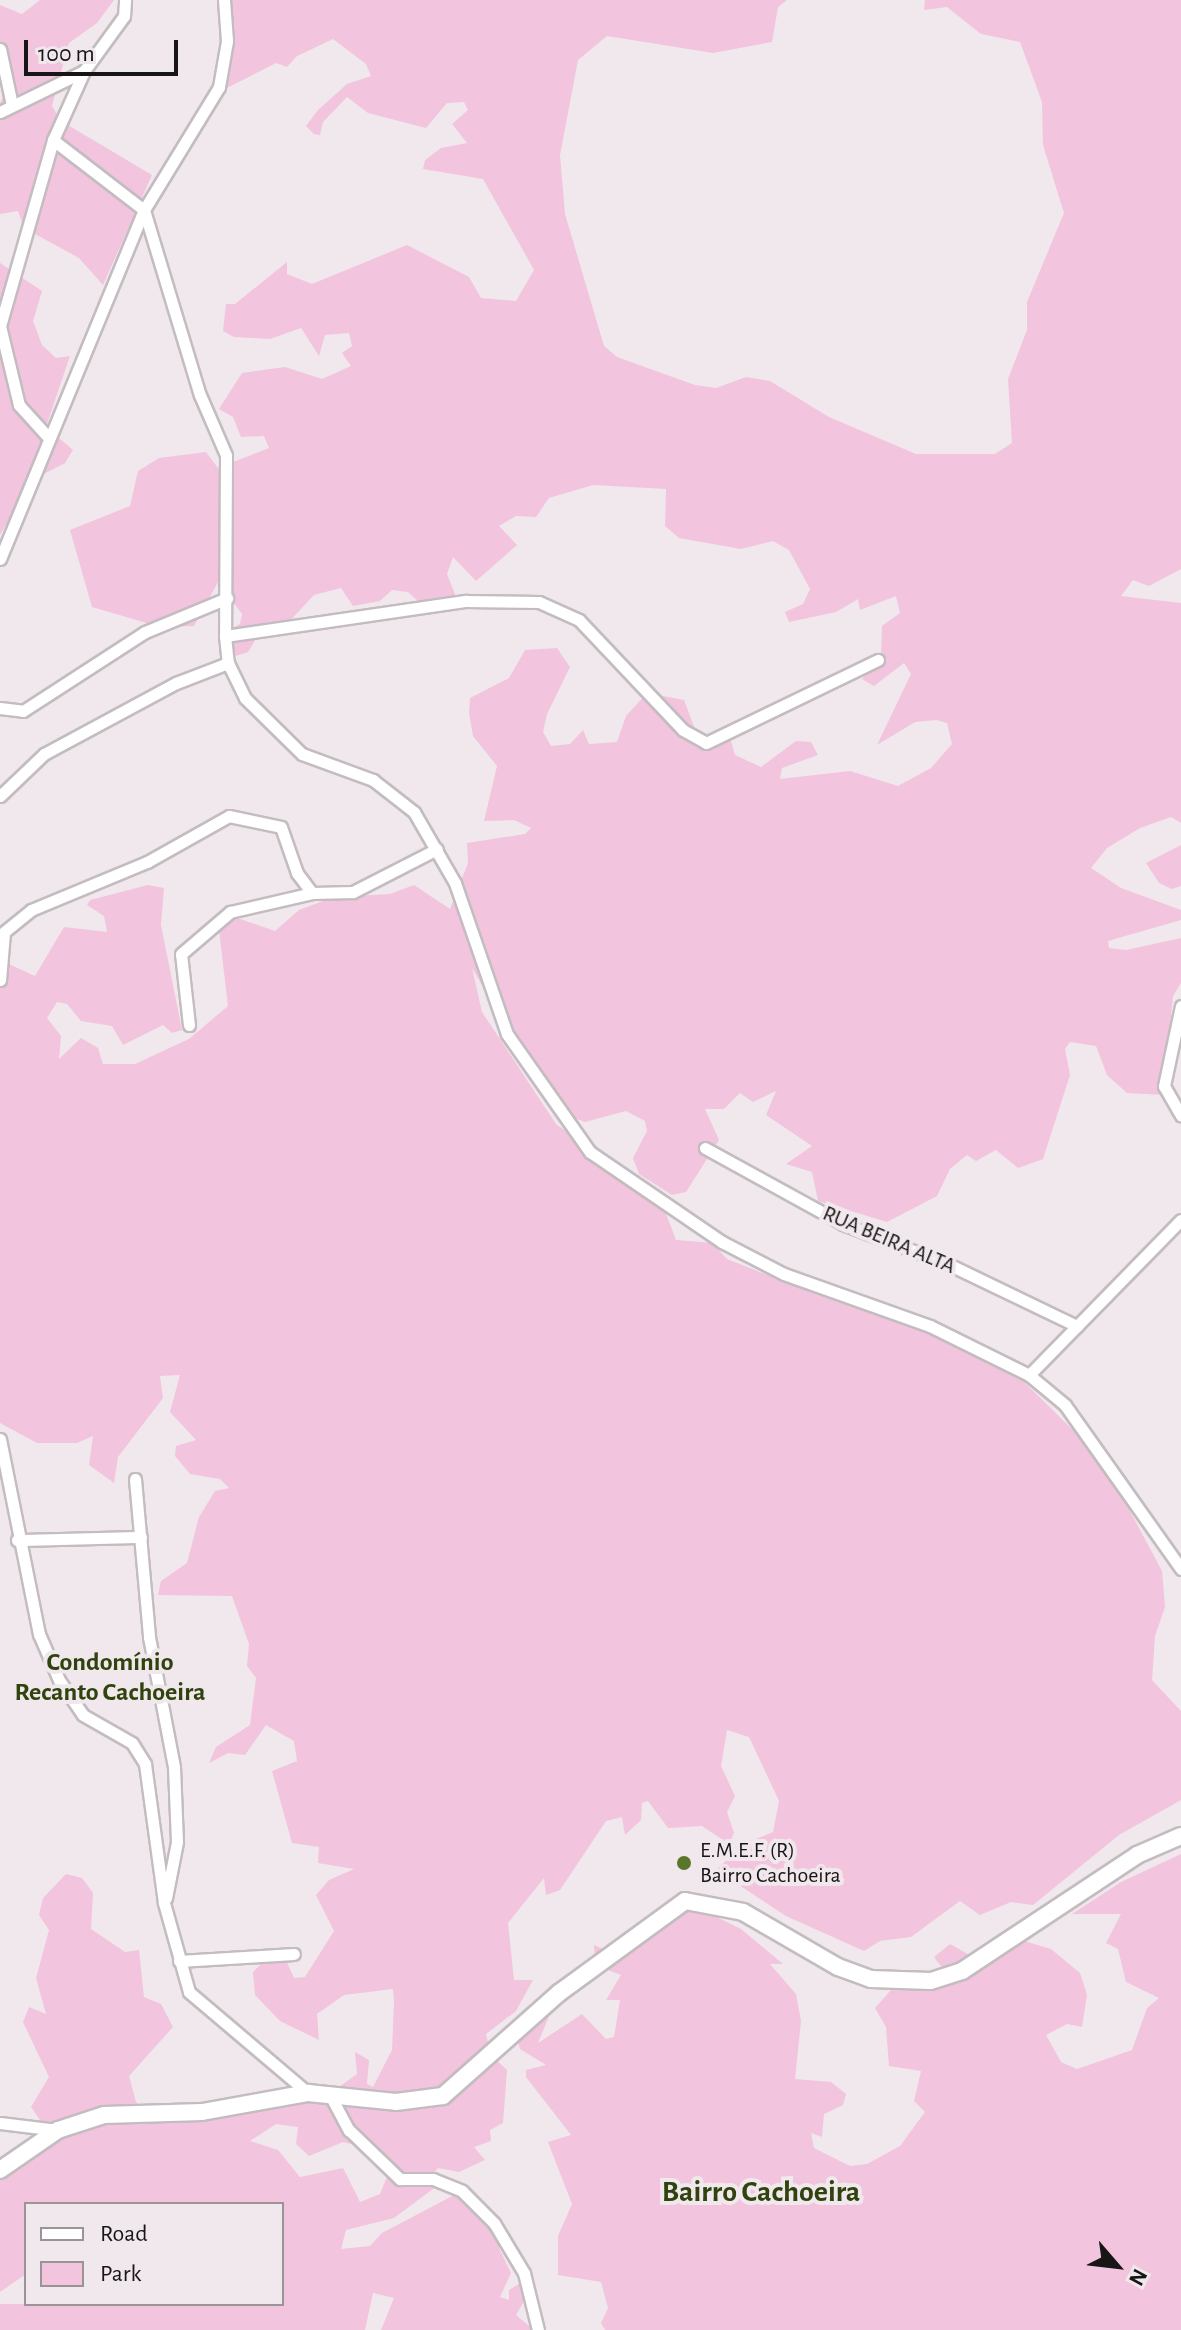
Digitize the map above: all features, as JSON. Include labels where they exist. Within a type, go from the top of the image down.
[{"type":"street","points":[[48,437],[19,405],[0,326],[53,140],[84,71],[112,40],[125,0]]},
{"type":"street","points":[[0,559],[144,210],[219,87],[227,41],[224,0]]},
{"type":"street","points":[[0,49],[12,105]]},
{"type":"street","points":[[0,112],[84,71]]},
{"type":"street","points":[[53,140],[144,210],[186,354],[226,455],[225,636],[228,663],[245,698],[279,736],[302,754],[394,794],[414,812],[437,849],[507,1034],[598,1159],[722,1242],[784,1274],[954,1336],[1029,1375],[1074,1416],[1181,1569]]},
{"type":"street","points":[[0,708],[23,711],[145,632],[227,598]]},
{"type":"street","points":[[225,636],[466,601],[539,602],[579,620],[683,730],[706,743],[878,660]]},
{"type":"street","points":[[0,796],[44,754],[149,696],[228,663]]},
{"type":"street","points":[[0,980],[2,933],[31,910],[147,862],[229,816],[281,827],[297,873],[312,893]]},
{"type":"street","points":[[189,1025],[179,971],[187,947],[242,906],[312,893],[353,892],[437,849]]},
{"type":"street","points":[[1181,1006],[1164,1086],[1181,1116]]},
{"type":"street","name":"RUA BEIRA ALTA","points":[[705,1148],[843,1224],[950,1265],[1077,1326]]},
{"type":"street","points":[[1029,1375],[1181,1220]]},
{"type":"street","points":[[0,1439],[17,1540],[39,1634],[72,1703],[132,1743],[145,1764],[164,1903],[179,1961],[204,2010],[308,2093]]},
{"type":"street","points":[[135,1479],[149,1637],[174,1767],[177,1842],[164,1903]]},
{"type":"street","points":[[17,1540],[141,1537]]},
{"type":"street","points":[[0,2170],[58,2130],[104,2115],[202,2112],[308,2093],[396,2102],[443,2096],[559,1993],[685,1901],[743,1912],[838,1967],[871,1979],[931,1981],[962,1971],[1126,1862],[1181,1836]]},
{"type":"street","points":[[179,1961],[294,1954]]},
{"type":"street","points":[[330,2095],[349,2130],[400,2179],[433,2179],[462,2191],[494,2223],[524,2273],[538,2330]]},
{"type":"street","points":[[0,2123],[58,2130]]},
{"type":"green space","points":[[40,0],[114,0],[97,23],[69,43],[52,106],[61,121],[152,175],[103,285],[79,258],[24,228],[18,211],[0,214],[0,104],[6,88],[0,77],[0,5],[22,14]]},
{"type":"green space","points":[[219,0],[787,0],[778,7],[772,42],[713,53],[607,36],[578,60],[560,155],[565,214],[604,346],[617,357],[695,385],[716,388],[746,377],[770,381],[829,417],[916,454],[995,454],[1012,443],[1008,379],[1027,330],[1027,302],[1064,213],[1043,145],[1042,102],[1020,42],[981,34],[947,7],[924,10],[925,0],[1181,0],[1181,569],[1149,586],[1133,580],[1121,596],[1181,603],[1181,823],[1171,817],[1140,828],[1107,848],[1091,868],[1121,888],[1181,910],[1181,920],[1108,941],[1109,948],[1126,950],[1181,938],[1181,983],[1173,996],[1163,1095],[1127,1093],[1107,1075],[1096,1046],[1070,1042],[1065,1049],[1070,1075],[1043,1159],[1018,1168],[996,1150],[976,1161],[967,1155],[950,1169],[937,1196],[887,1222],[818,1201],[812,1172],[786,1164],[812,1146],[766,1115],[776,1091],[753,1102],[740,1093],[724,1109],[705,1109],[719,1140],[686,1192],[672,1195],[639,1174],[633,1158],[647,1131],[645,1121],[626,1111],[585,1122],[569,1116],[523,1055],[472,968],[482,1012],[556,1124],[648,1192],[665,1211],[676,1240],[712,1243],[727,1259],[818,1295],[848,1295],[925,1317],[1014,1372],[1076,1433],[1124,1500],[1162,1571],[1165,1607],[1155,1636],[1152,1680],[1181,1711],[1181,1800],[1119,1835],[1033,1905],[1011,1902],[980,1915],[960,1901],[911,1937],[880,1941],[864,1951],[786,1916],[716,1870],[744,1844],[773,1832],[779,1801],[749,1737],[727,1730],[721,1766],[735,1796],[727,1812],[734,1833],[729,1844],[702,1826],[668,1828],[648,1801],[642,1803],[641,1820],[625,1835],[622,1817],[606,1821],[560,1890],[546,1895],[544,1878],[508,1923],[514,1980],[533,1980],[516,2011],[486,2034],[491,2055],[507,2070],[503,2123],[490,2130],[491,2141],[474,2147],[485,2160],[459,2172],[438,2168],[433,2174],[441,2183],[394,2218],[346,2230],[341,2249],[370,2246],[382,2233],[458,2193],[500,2221],[499,2248],[511,2273],[500,2297],[509,2300],[509,2290],[522,2282],[527,2296],[516,2315],[534,2330],[381,2330],[394,2298],[373,2293],[365,2330],[0,2330],[0,2304],[284,2306],[284,2202],[24,2202],[24,2275],[0,2292],[0,2164],[37,2144],[45,2127],[31,2107],[49,2077],[23,2022],[29,2007],[46,2014],[36,1978],[49,1930],[39,1915],[43,1898],[66,1874],[82,1878],[93,1893],[91,1929],[125,1952],[139,1950],[144,1997],[161,2004],[173,2027],[129,2076],[136,2102],[145,2110],[230,2106],[294,2086],[332,2092],[357,2074],[355,2052],[369,2060],[367,2084],[373,2087],[392,2050],[394,2003],[393,1989],[344,1995],[317,2014],[319,2040],[280,2021],[255,1995],[253,1972],[266,1959],[285,1958],[294,1978],[305,1977],[334,1931],[316,1895],[329,1880],[354,1869],[318,1863],[319,1847],[292,1843],[272,1771],[297,1761],[294,1741],[266,1725],[245,1755],[228,1753],[209,1763],[216,1747],[250,1725],[256,1678],[247,1666],[249,1644],[232,1596],[158,1595],[161,1581],[187,1563],[199,1517],[215,1491],[229,1488],[220,1479],[190,1474],[175,1456],[176,1446],[196,1440],[170,1412],[180,1375],[160,1376],[163,1398],[118,1457],[114,1483],[89,1465],[93,1436],[77,1443],[37,1443],[0,1423],[0,960],[35,976],[64,927],[107,932],[104,916],[87,905],[90,900],[148,885],[164,888],[161,925],[182,1030],[172,1033],[163,1025],[123,1045],[112,1026],[81,1021],[67,1004],[57,1002],[47,1018],[61,1036],[59,1059],[81,1038],[98,1048],[103,1064],[135,1064],[189,1039],[228,1006],[219,930],[229,915],[275,931],[299,910],[334,897],[390,894],[414,885],[450,909],[468,863],[467,843],[525,834],[531,828],[514,820],[484,821],[497,766],[473,736],[469,713],[470,698],[509,678],[525,650],[557,648],[570,667],[547,714],[543,732],[551,746],[570,744],[583,730],[589,744],[617,742],[626,716],[647,693],[684,700],[699,740],[730,738],[735,755],[761,767],[796,741],[811,742],[818,755],[782,768],[780,779],[850,771],[898,786],[931,768],[952,744],[947,723],[936,720],[915,722],[877,745],[911,674],[904,663],[874,686],[862,679],[881,656],[882,626],[900,613],[896,596],[860,610],[858,599],[836,612],[789,622],[785,612],[803,604],[810,589],[789,550],[773,541],[741,549],[679,538],[665,526],[666,489],[593,485],[549,498],[536,517],[516,516],[499,526],[517,545],[476,581],[453,557],[447,574],[455,594],[450,600],[420,603],[408,592],[392,590],[380,601],[353,606],[341,588],[314,595],[286,625],[262,629],[248,652],[236,656],[219,635],[240,624],[242,614],[218,582],[194,626],[160,627],[92,607],[70,530],[130,506],[138,471],[159,458],[206,452],[218,468],[269,448],[264,436],[241,437],[233,417],[219,409],[242,373],[285,367],[322,379],[351,366],[342,353],[352,346],[349,333],[325,335],[319,356],[301,328],[270,339],[234,337],[223,331],[226,304],[235,304],[287,262],[287,274],[312,284],[407,245],[469,277],[481,298],[516,301],[534,270],[483,179],[423,169],[425,160],[441,148],[467,143],[452,124],[468,110],[464,102],[447,103],[426,128],[368,113],[347,97],[323,122],[320,135],[314,134],[306,126],[318,110],[347,84],[371,76],[366,64],[333,39],[297,56],[287,67],[276,63],[225,89]],"holes":[[[276,2124],[298,2127],[296,2144],[309,2156],[343,2142],[373,2149],[389,2172],[380,2194],[360,2202],[343,2168],[300,2177],[278,2150],[250,2141]]]},
{"type":"green space","points":[[0,263],[42,291],[33,321],[42,345],[56,358],[70,356],[46,427],[73,450],[65,463],[32,480],[0,535]]},
{"type":"green space","points":[[1181,845],[1181,886],[1172,889],[1159,883],[1146,863]]},
{"type":"green space","points":[[1181,1854],[1181,2330],[605,2330],[601,2323],[608,2308],[601,2282],[558,2275],[558,2236],[572,2204],[548,2142],[571,2135],[526,2077],[526,2070],[546,2065],[520,2049],[517,2039],[532,2007],[546,1998],[552,2009],[538,2043],[582,2014],[606,2039],[614,2037],[620,2000],[606,2000],[621,1975],[595,1965],[594,1945],[610,1952],[696,1907],[741,1929],[783,1964],[770,1964],[796,1994],[801,2021],[795,2079],[831,2082],[846,2094],[843,2105],[824,2114],[822,2137],[811,2133],[814,2148],[850,2166],[867,2164],[900,2146],[925,2112],[914,2101],[921,2071],[889,2066],[886,2027],[875,2008],[899,1981],[944,1970],[934,1957],[950,1944],[973,1957],[1021,1940],[1051,1949],[1080,1973],[1087,1995],[1082,2027],[1067,2024],[1046,2035],[1061,2062],[1077,2069],[1132,2050],[1147,2008],[1159,1998],[1126,1982],[1118,1949],[1106,1943],[1121,1914],[1072,1914],[1121,1882]]},
{"type":"place","name":"E.M.E.F. (R) Bairro Cachoeira","points":[[684,1863]]},
{"type":"district","name":"Condomínio Recanto Cachoeira","points":[[110,1678]]},
{"type":"district","name":"Bairro Cachoeira","points":[[761,2192]]}]
